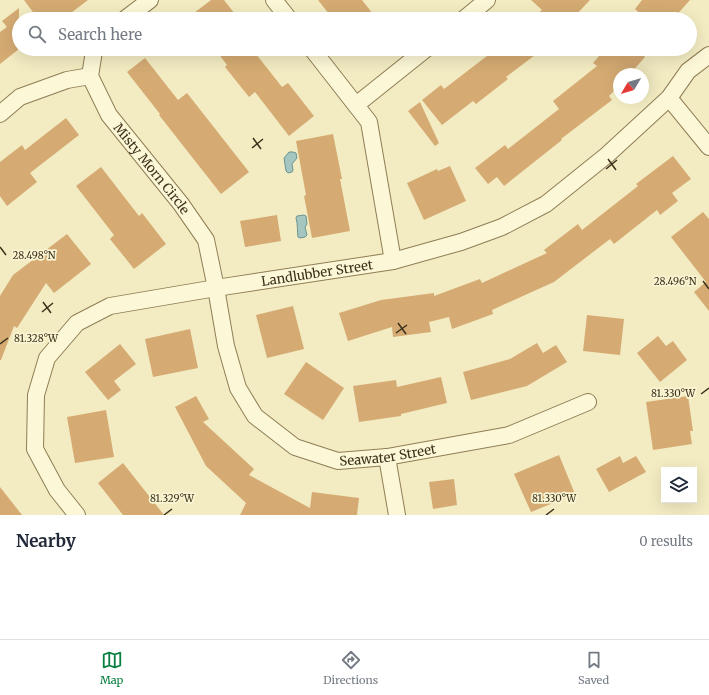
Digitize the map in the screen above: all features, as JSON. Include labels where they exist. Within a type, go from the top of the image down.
[{"type":"street","points":[[134,12],[150,0]]},
{"type":"street","points":[[274,0],[283,12]]},
{"type":"street","points":[[473,12],[488,0]]},
{"type":"street","name":"Landlubber Street","points":[[77,515],[57,490],[35,449],[36,395],[47,358],[77,323],[110,306],[393,261],[461,242],[502,228],[546,204],[607,155],[669,98],[688,71],[709,55]]},
{"type":"street","points":[[0,114],[20,97],[67,80],[90,76],[93,56]]},
{"type":"street","points":[[318,56],[369,122],[393,261]]},
{"type":"street","points":[[356,105],[417,56]]},
{"type":"street","name":"Misty Morn Circle","points":[[90,76],[109,115],[182,204],[206,240],[216,288]]},
{"type":"street","points":[[669,98],[709,147]]},
{"type":"street","name":"Seawater Street","points":[[216,288],[226,346],[238,388],[255,416],[295,447],[338,461],[387,457],[509,435],[588,402]]},
{"type":"street","points":[[387,457],[397,515]]},
{"type":"water","points":[[289,152],[296,153],[297,158],[292,164],[292,172],[288,173],[286,171],[284,158]]},
{"type":"water","points":[[297,216],[306,216],[307,224],[305,227],[307,235],[300,238],[298,237],[296,218]]},
{"type":"building","points":[[24,0],[88,0],[72,12],[33,12]]},
{"type":"building","points":[[211,0],[224,0],[233,12],[195,12]]},
{"type":"building","points":[[318,0],[362,0],[371,12],[327,12]]},
{"type":"building","points":[[531,0],[590,0],[579,12],[540,12],[542,10]]},
{"type":"building","points":[[642,0],[690,0],[679,12],[638,12],[635,9]]},
{"type":"building","points":[[19,8],[19,12],[14,12]]},
{"type":"building","points":[[12,13],[12,55],[0,64],[0,32],[7,27],[2,21]]},
{"type":"building","points":[[220,56],[258,56],[282,87],[288,83],[314,116],[289,136],[255,92],[249,97],[225,67],[227,65]]},
{"type":"building","points":[[487,56],[534,56],[506,77],[508,79],[476,104],[473,101],[442,125],[422,100],[441,85],[444,89]]},
{"type":"building","points":[[599,56],[645,57],[635,68],[613,68],[613,92],[609,96],[612,100],[561,139],[562,140],[504,186],[497,177],[488,184],[475,168],[505,145],[508,149],[559,109],[553,101],[597,66],[593,63]]},
{"type":"building","points":[[145,58],[178,100],[187,93],[249,172],[221,194],[127,72]]},
{"type":"building","points":[[420,102],[439,143],[435,146],[408,111]]},
{"type":"building","points":[[66,118],[79,135],[30,173],[37,182],[7,206],[0,196],[0,162],[22,145],[25,150]]},
{"type":"building","points":[[333,134],[350,231],[312,238],[296,141]]},
{"type":"building","points":[[673,156],[691,179],[672,193],[678,201],[660,215],[657,210],[614,244],[610,239],[554,282],[492,310],[493,314],[452,329],[449,317],[429,322],[431,332],[393,337],[392,327],[348,341],[339,313],[381,300],[434,293],[434,296],[480,279],[482,283],[547,253],[544,250],[578,224],[582,230],[638,186],[636,184]]},
{"type":"building","points":[[450,166],[466,201],[424,220],[407,183],[437,169],[438,171]]},
{"type":"building","points":[[101,167],[139,216],[142,213],[166,244],[134,269],[110,239],[114,235],[76,186]]},
{"type":"building","points":[[703,212],[709,219],[709,311],[694,292],[706,282],[671,237]]},
{"type":"building","points":[[277,215],[281,241],[245,247],[240,221]]},
{"type":"building","points":[[67,234],[91,264],[54,293],[46,283],[17,328],[14,326],[0,360],[0,296],[13,275]]},
{"type":"building","points":[[293,306],[304,349],[267,358],[256,315]]},
{"type":"building","points":[[587,315],[624,319],[620,355],[583,351]]},
{"type":"building","points":[[190,329],[198,368],[153,377],[145,339]]},
{"type":"building","points":[[658,336],[666,346],[673,341],[687,360],[660,382],[637,353]]},
{"type":"building","points":[[537,343],[543,353],[556,345],[567,362],[527,386],[471,400],[463,372],[510,359]]},
{"type":"building","points":[[120,344],[136,364],[114,381],[121,390],[108,400],[85,372]]},
{"type":"building","points":[[306,362],[344,388],[323,420],[284,394]]},
{"type":"building","points":[[441,377],[447,403],[401,414],[401,416],[359,422],[353,386],[396,380],[397,387]]},
{"type":"building","points":[[196,396],[209,419],[203,422],[254,469],[249,475],[310,508],[312,492],[359,498],[357,515],[240,515],[246,503],[206,466],[175,407]]},
{"type":"building","points":[[688,396],[693,431],[690,431],[692,444],[653,450],[646,402]]},
{"type":"building","points":[[106,410],[114,457],[75,463],[67,417]]},
{"type":"building","points":[[559,455],[575,494],[531,512],[514,474]]},
{"type":"building","points":[[620,456],[623,463],[636,456],[646,472],[609,492],[596,469]]},
{"type":"building","points":[[123,463],[164,515],[123,515],[98,483]]},
{"type":"building","points":[[454,479],[457,505],[433,509],[429,482]]},
{"type":"building","points":[[0,487],[22,515],[0,515]]}]
